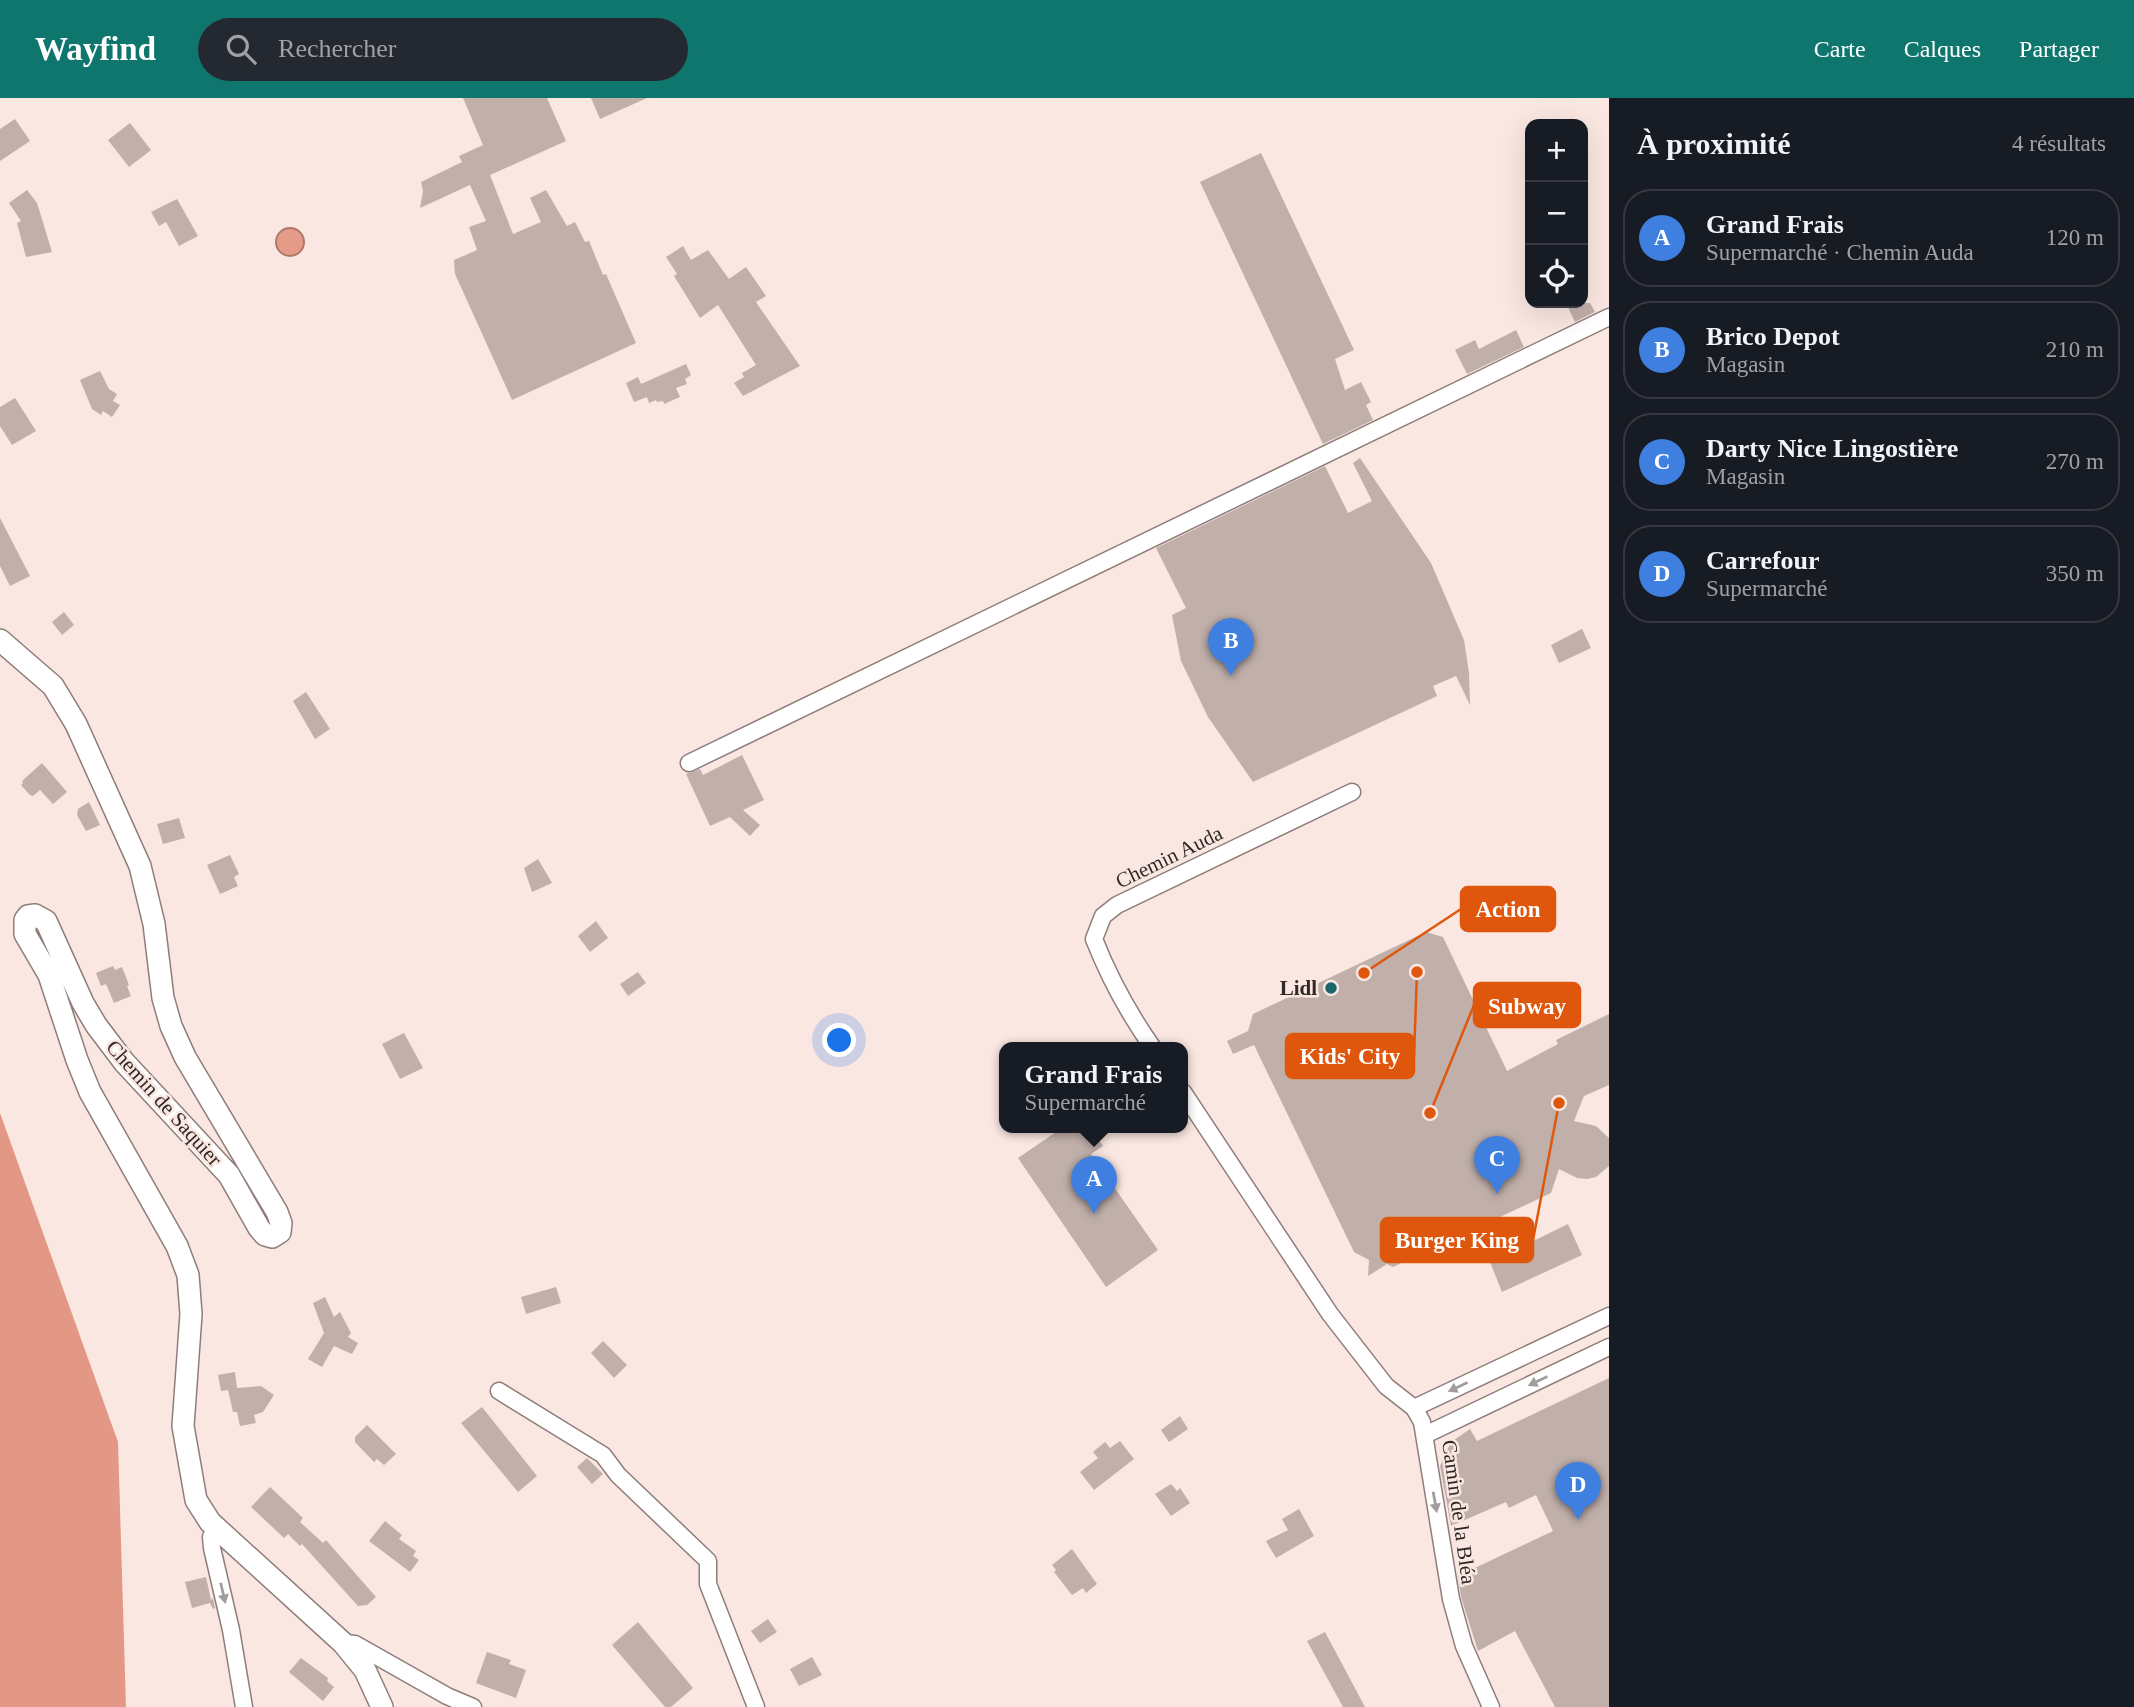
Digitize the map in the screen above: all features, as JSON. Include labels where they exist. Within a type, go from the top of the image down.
[{"type":"street","points":[[689,763],[1609,317]]},
{"type":"street","name":"Chemin de Saquier","points":[[0,640],[53,686],[76,724],[140,866],[154,924],[163,998],[171,1026],[185,1058],[266,1193],[281,1223],[280,1232],[272,1237],[265,1235],[259,1228],[229,1175],[111,1045],[83,1003],[46,921],[35,915],[24,920],[25,934],[49,975],[90,1092],[177,1246],[188,1275],[191,1314],[182,1412],[184,1443],[195,1500],[205,1517],[216,1528],[342,1643],[365,1670],[382,1707]]},
{"type":"street","name":"Chemin Auda","points":[[1149,1042],[1103,963],[1094,939],[1103,916],[1117,905],[1352,792]]},
{"type":"street","points":[[1188,1100],[1330,1314],[1386,1386],[1414,1408],[1422,1422],[1425,1435]]},
{"type":"street","points":[[1414,1408],[1609,1316]]},
{"type":"street","name":"Camin de la Bléa","points":[[1491,1707],[1464,1646],[1451,1600],[1425,1435],[1609,1347]]},
{"type":"street","points":[[499,1391],[603,1455],[618,1475],[708,1561],[708,1584],[756,1707]]},
{"type":"street","points":[[216,1528],[211,1537],[212,1548],[231,1630],[244,1707]]},
{"type":"street","points":[[342,1643],[355,1644],[447,1696],[473,1707]]},
{"type":"shaded area","points":[[290,228],[300,232],[304,242],[300,252],[290,256],[280,252],[276,242],[280,232]]},
{"type":"shaded area","points":[[0,1113],[118,1442],[126,1707],[0,1707]]},
{"type":"building","points":[[463,98],[547,98],[566,141],[490,175],[513,234],[541,222],[530,198],[546,190],[567,226],[575,222],[585,242],[589,241],[603,275],[606,274],[636,343],[512,400],[455,274],[454,260],[477,250],[469,227],[486,221],[470,185],[420,208],[423,191],[421,182],[462,162],[459,156],[483,145]]},
{"type":"building","points":[[591,98],[647,98],[600,119]]},
{"type":"building","points":[[15,119],[30,141],[0,161],[0,129]]},
{"type":"building","points":[[130,123],[151,150],[129,167],[108,140]]},
{"type":"building","points":[[1261,153],[1354,350],[1335,359],[1345,390],[1361,382],[1371,402],[1366,405],[1373,420],[1323,444],[1200,182]]},
{"type":"building","points":[[27,190],[37,203],[52,252],[26,257],[17,223],[21,221],[9,203]]},
{"type":"building","points":[[177,199],[198,236],[179,246],[166,222],[159,226],[151,212]]},
{"type":"building","points":[[683,246],[691,260],[708,250],[729,279],[746,267],[766,296],[756,302],[800,366],[743,396],[734,383],[744,377],[742,373],[756,365],[718,305],[700,318],[674,276],[677,274],[666,257]]},
{"type":"building","points":[[1590,303],[1595,312],[1575,322],[1568,308],[1588,308]]},
{"type":"building","points":[[1516,330],[1524,347],[1467,374],[1455,350],[1475,340],[1479,349]]},
{"type":"building","points":[[686,364],[691,375],[685,379],[687,384],[676,388],[680,397],[664,404],[663,401],[656,400],[649,403],[647,397],[634,402],[626,383],[638,377],[641,384]]},
{"type":"building","points":[[100,371],[109,389],[117,394],[113,401],[120,405],[112,417],[103,411],[101,415],[92,409],[80,380]]},
{"type":"building","points":[[15,398],[36,431],[12,445],[0,426],[0,407]]},
{"type":"building","points":[[1360,458],[1431,563],[1464,640],[1470,705],[1456,676],[1433,686],[1437,696],[1253,782],[1208,717],[1181,661],[1172,615],[1186,608],[1156,548],[1325,466],[1348,513],[1372,501],[1353,463]]},
{"type":"building","points":[[0,518],[30,576],[10,586],[0,566]]},
{"type":"building","points":[[64,612],[74,625],[62,635],[52,622]]},
{"type":"building","points":[[1582,629],[1591,648],[1559,663],[1551,645]]},
{"type":"building","points":[[306,692],[330,729],[315,739],[293,701]]},
{"type":"building","points":[[742,755],[764,800],[743,810],[760,825],[750,836],[730,817],[710,826],[686,774],[700,769],[703,775]]},
{"type":"building","points":[[42,763],[67,792],[53,804],[40,790],[33,796],[21,785]]},
{"type":"building","points":[[89,802],[100,825],[86,831],[77,815],[78,809]]},
{"type":"building","points":[[179,818],[185,838],[163,844],[157,824]]},
{"type":"building","points":[[230,855],[239,874],[234,877],[238,886],[220,894],[207,865]]},
{"type":"building","points":[[538,859],[552,883],[532,892],[524,868]]},
{"type":"building","points":[[596,921],[608,938],[590,952],[578,936]]},
{"type":"building","points":[[1426,932],[1443,937],[1507,1071],[1558,1044],[1556,1040],[1609,1014],[1609,1085],[1584,1096],[1574,1121],[1596,1126],[1609,1138],[1609,1166],[1596,1177],[1587,1179],[1577,1178],[1559,1169],[1551,1193],[1393,1267],[1387,1264],[1368,1276],[1369,1260],[1354,1252],[1254,1045],[1233,1054],[1227,1041],[1248,1031],[1253,1014]]},
{"type":"building","points":[[113,966],[115,970],[122,967],[131,996],[114,1003],[106,984],[101,986],[96,973]]},
{"type":"building","points":[[638,972],[646,983],[628,996],[620,984]]},
{"type":"building","points":[[404,1033],[423,1068],[400,1079],[382,1044]]},
{"type":"building","points":[[1055,1133],[1094,1133],[1103,1146],[1091,1154],[1158,1250],[1106,1287],[1018,1158]]},
{"type":"building","points":[[1568,1224],[1582,1255],[1502,1292],[1490,1262]]},
{"type":"building","points":[[556,1287],[561,1303],[526,1314],[521,1297]]},
{"type":"building","points":[[325,1297],[334,1317],[340,1312],[351,1333],[348,1337],[358,1343],[352,1354],[334,1346],[322,1367],[308,1359],[324,1333],[313,1303]]},
{"type":"building","points":[[603,1341],[627,1365],[614,1378],[591,1353]]},
{"type":"building","points":[[235,1372],[237,1388],[261,1386],[274,1395],[263,1412],[254,1415],[256,1423],[240,1426],[237,1412],[233,1412],[228,1390],[221,1391],[218,1375]]},
{"type":"building","points":[[1609,1378],[1609,1707],[1555,1707],[1515,1631],[1478,1651],[1461,1597],[1458,1576],[1553,1531],[1536,1495],[1509,1508],[1506,1502],[1451,1526],[1440,1466],[1451,1442],[1470,1429],[1477,1441]]},
{"type":"building","points":[[482,1407],[537,1476],[518,1492],[461,1423]]},
{"type":"building","points":[[1180,1416],[1188,1429],[1169,1442],[1161,1430]]},
{"type":"building","points":[[367,1425],[396,1454],[384,1465],[377,1459],[374,1462],[355,1442],[355,1437]]},
{"type":"building","points":[[1120,1441],[1134,1459],[1094,1490],[1080,1472],[1098,1458],[1093,1452],[1105,1442],[1110,1448]]},
{"type":"building","points":[[587,1458],[603,1474],[592,1484],[577,1467]]},
{"type":"building","points":[[1171,1484],[1177,1491],[1180,1488],[1190,1503],[1171,1516],[1155,1494]]},
{"type":"building","points":[[270,1487],[303,1518],[300,1522],[323,1543],[326,1540],[376,1597],[367,1605],[358,1606],[302,1544],[300,1546],[288,1534],[284,1538],[251,1507]]},
{"type":"building","points":[[1299,1509],[1314,1536],[1276,1558],[1266,1541],[1288,1530],[1282,1519]]},
{"type":"building","points":[[385,1521],[402,1535],[399,1539],[416,1551],[413,1556],[419,1560],[410,1572],[369,1541]]},
{"type":"building","points":[[1072,1549],[1097,1584],[1086,1593],[1083,1588],[1072,1595],[1054,1572],[1056,1570],[1052,1565]]},
{"type":"building","points":[[206,1577],[215,1608],[213,1609],[210,1603],[192,1608],[185,1582]]},
{"type":"building","points":[[768,1619],[777,1632],[760,1643],[751,1631]]},
{"type":"building","points":[[638,1622],[693,1688],[671,1707],[665,1707],[612,1645]]},
{"type":"building","points":[[1325,1632],[1365,1707],[1343,1707],[1307,1641]]},
{"type":"building","points":[[487,1652],[511,1660],[509,1664],[526,1670],[516,1698],[476,1683]]},
{"type":"building","points":[[812,1657],[822,1675],[799,1686],[790,1669]]},
{"type":"building","points":[[301,1658],[328,1678],[327,1681],[334,1687],[323,1701],[289,1672]]},
{"type":"place","name":"Brico Depot","points":[[1231,676]]},
{"type":"place","name":"Kids' City","points":[[1417,972]]},
{"type":"place","name":"Action","points":[[1364,973]]},
{"type":"place","name":"Lidl","points":[[1331,988]]},
{"type":"place","name":"Burger King","points":[[1559,1103]]},
{"type":"place","name":"Subway","points":[[1430,1113]]},
{"type":"place","name":"Darty Nice Lingostière","points":[[1497,1194]]},
{"type":"place","name":"Grand Frais","points":[[1094,1214]]},
{"type":"place","name":"Carrefour","points":[[1578,1520]]}]
